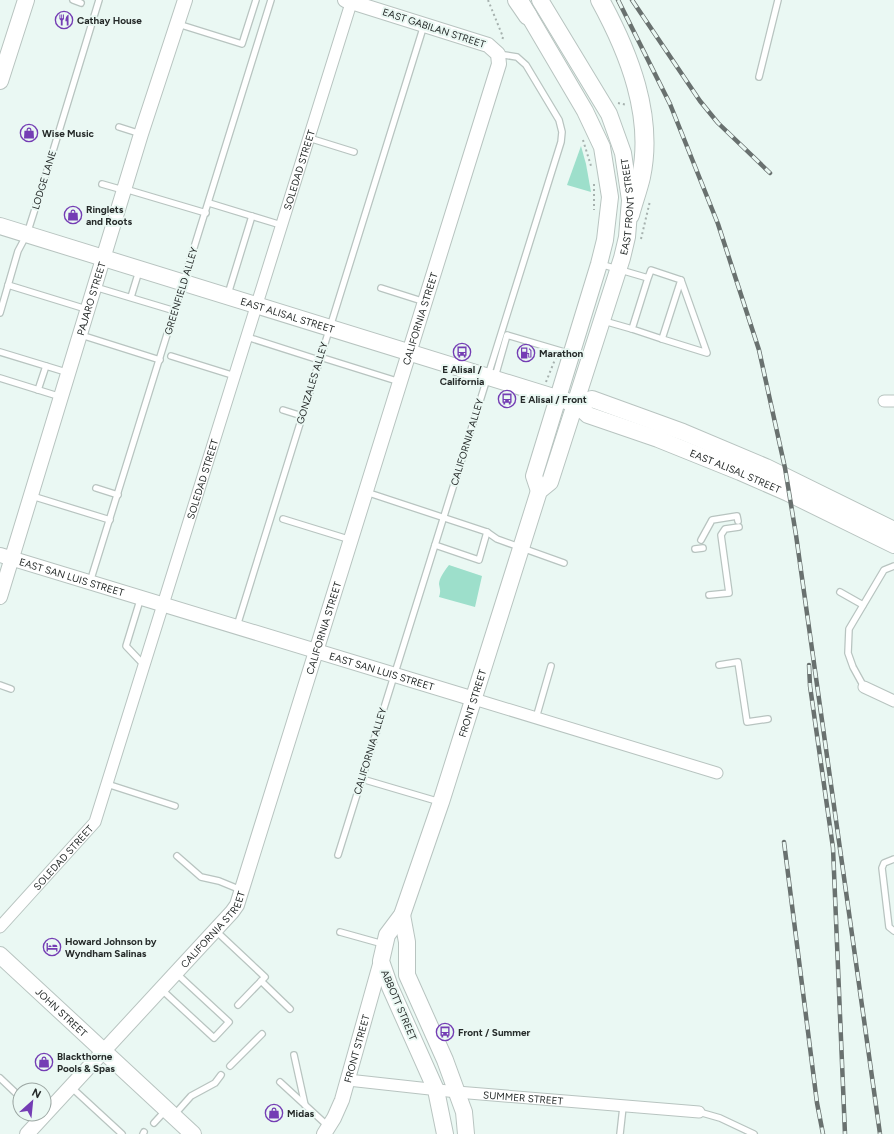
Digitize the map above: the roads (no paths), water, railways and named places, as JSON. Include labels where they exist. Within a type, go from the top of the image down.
[{"type":"main road","points":[[1,75],[26,0]]},
{"type":"main road","points":[[517,0],[528,16]]},
{"type":"main road","name":"EAST FRONT STREET","points":[[520,0],[585,112],[602,147],[610,197],[605,240],[599,264],[565,352],[558,398]]},
{"type":"main road","name":"EAST FRONT STREET","points":[[540,0],[609,114],[622,152],[628,179],[630,215],[627,237],[576,404]]},
{"type":"main road","points":[[600,0],[622,43],[634,75],[644,123],[641,176],[630,215]]},
{"type":"main road","name":"EAST ALISAL STREET","points":[[0,226],[257,304],[409,353],[576,404],[588,416],[665,442],[740,472],[788,493],[894,545]]},
{"type":"main road","name":"FRONT STREET","points":[[539,491],[534,476],[558,398]]},
{"type":"main road","name":"EAST ALISAL STREET","points":[[576,404],[592,399],[684,432],[766,467],[894,530]]},
{"type":"main road","name":"FRONT STREET","points":[[402,915],[441,802],[539,491],[550,482],[576,404]]},
{"type":"main road","name":"ABBOTT STREET","points":[[402,915],[387,935],[381,961],[390,987],[436,1090],[445,1134]]},
{"type":"main road","name":"ABBOTT STREET","points":[[402,915],[407,942],[407,975],[445,1060],[457,1092],[464,1112],[466,1134]]},
{"type":"main road","name":"JOHN STREET","points":[[1,958],[193,1134]]},
{"type":"street","name":"PAJARO STREET","points":[[0,597],[6,556],[31,496],[141,134],[185,0]]},
{"type":"street","name":"EAST GABILAN STREET","points":[[349,1],[488,45],[498,54]]},
{"type":"street","name":"SOLEDAD STREET","points":[[0,927],[93,825],[145,665],[309,138],[349,1]]},
{"type":"street","name":"CALIFORNIA STREET","points":[[52,1105],[71,1087],[235,909],[499,64],[498,54]]},
{"type":"street","name":"EAST SAN LUIS STREET","points":[[6,556],[393,675],[717,772]]},
{"type":"street","points":[[864,687],[894,701]]},
{"type":"street","name":"FRONT STREET","points":[[327,1130],[342,1100],[381,961]]},
{"type":"street","name":"SUMMER STREET","points":[[348,1080],[457,1092],[623,1107],[699,1112]]},
{"type":"street","name":"CALIFORNIA STREET","points":[[27,1134],[36,1122]]},
{"type":"lane","points":[[74,0],[81,2]]},
{"type":"lane","name":"LODGE LANE","points":[[0,313],[18,251],[27,234],[100,0]]},
{"type":"lane","points":[[177,24],[242,44],[256,0]]},
{"type":"lane","name":"GREENFIELD ALLEY","points":[[90,582],[271,0]]},
{"type":"lane","points":[[759,77],[778,0]]},
{"type":"lane","name":"GONZALES ALLEY","points":[[236,626],[424,25]]},
{"type":"lane","name":"CALIFORNIA ALLEY","points":[[338,855],[393,675],[491,377],[554,166],[562,132],[559,120],[526,65],[517,57],[498,54]]},
{"type":"lane","points":[[119,127],[141,134]]},
{"type":"lane","points":[[309,138],[354,152]]},
{"type":"lane","points":[[102,184],[206,213]]},
{"type":"lane","points":[[209,203],[281,225]]},
{"type":"lane","points":[[228,296],[252,216]]},
{"type":"lane","points":[[599,264],[648,278]]},
{"type":"lane","points":[[130,298],[139,269]]},
{"type":"lane","points":[[632,329],[651,270],[680,280]]},
{"type":"lane","points":[[662,339],[680,280]]},
{"type":"lane","points":[[602,320],[707,353],[680,280]]},
{"type":"lane","points":[[8,285],[89,309]]},
{"type":"lane","points":[[95,287],[175,311]]},
{"type":"lane","points":[[381,288],[424,302]]},
{"type":"lane","points":[[81,335],[160,360]]},
{"type":"lane","points":[[491,377],[507,335],[565,352]]},
{"type":"lane","points":[[247,337],[400,382]]},
{"type":"lane","points":[[0,352],[69,373]]},
{"type":"lane","points":[[171,356],[235,376]]},
{"type":"lane","points":[[38,390],[46,366]]},
{"type":"lane","points":[[0,378],[62,397]]},
{"type":"lane","points":[[283,410],[302,416]]},
{"type":"lane","points":[[96,488],[118,495]]},
{"type":"lane","points":[[366,492],[488,532],[497,539],[564,563]]},
{"type":"lane","points":[[31,496],[110,520]]},
{"type":"lane","points":[[702,540],[712,520],[737,516],[738,521]]},
{"type":"lane","points":[[283,519],[351,540]]},
{"type":"lane","points":[[709,595],[729,592],[721,535],[725,529],[739,527]]},
{"type":"lane","points":[[435,545],[479,560],[488,532]]},
{"type":"lane","points":[[696,549],[702,548]]},
{"type":"lane","points":[[864,687],[853,667],[848,653],[849,629],[884,570],[894,566]]},
{"type":"lane","points":[[840,592],[863,605]]},
{"type":"lane","points":[[140,597],[126,646],[145,665]]},
{"type":"lane","points":[[719,665],[738,662],[747,722],[768,719]]},
{"type":"lane","points":[[536,718],[551,666]]},
{"type":"lane","points":[[0,686],[11,689]]},
{"type":"lane","points":[[362,779],[441,802]]},
{"type":"lane","points":[[107,784],[175,806]]},
{"type":"lane","points":[[177,856],[202,878],[220,881],[241,890]]},
{"type":"lane","points":[[894,859],[884,863],[882,868],[888,927],[894,931]]},
{"type":"lane","points":[[216,930],[265,977],[238,1005]]},
{"type":"lane","points":[[340,932],[385,945]]},
{"type":"lane","points":[[161,989],[214,1038],[229,1022],[176,973]]},
{"type":"lane","points":[[261,981],[290,1009]]},
{"type":"lane","points":[[230,1066],[262,1034]]},
{"type":"lane","points":[[294,1055],[305,1105]]},
{"type":"lane","points":[[154,1123],[191,1096],[215,1083],[221,1075]]},
{"type":"lane","points":[[0,1078],[12,1089]]},
{"type":"lane","points":[[280,1082],[305,1105],[327,1130]]},
{"type":"lane","points":[[71,1087],[122,1134]]},
{"type":"lane","points":[[620,1134],[623,1107]]},
{"type":"lane","points":[[699,1112],[720,1118],[754,1134]]},
{"type":"railway","points":[[618,0],[670,104],[718,224],[759,350],[785,468],[796,535],[880,1134]]},
{"type":"railway","points":[[632,0],[700,101],[718,123],[770,173]]},
{"type":"railway","points":[[809,665],[810,686],[833,848],[845,1134]]},
{"type":"railway","points":[[784,842],[817,1103],[823,1134]]},
{"type":"place","name":"Cathay House","points":[[64,20]]},
{"type":"place","name":"Wise Music","points":[[29,133]]},
{"type":"place","name":"Ringlets and Roots","points":[[73,215]]},
{"type":"place","name":"E Alisal / California","points":[[462,352]]},
{"type":"place","name":"Marathon","points":[[526,353]]},
{"type":"place","name":"E Alisal / Front","points":[[507,399]]},
{"type":"place","name":"Howard Johnson by Wyndham Salinas","points":[[52,947]]},
{"type":"place","name":"Front / Summer","points":[[445,1032]]},
{"type":"place","name":"Blackthorne Pools & Spas","points":[[44,1062]]},
{"type":"place","name":"Midas","points":[[274,1113]]}]
